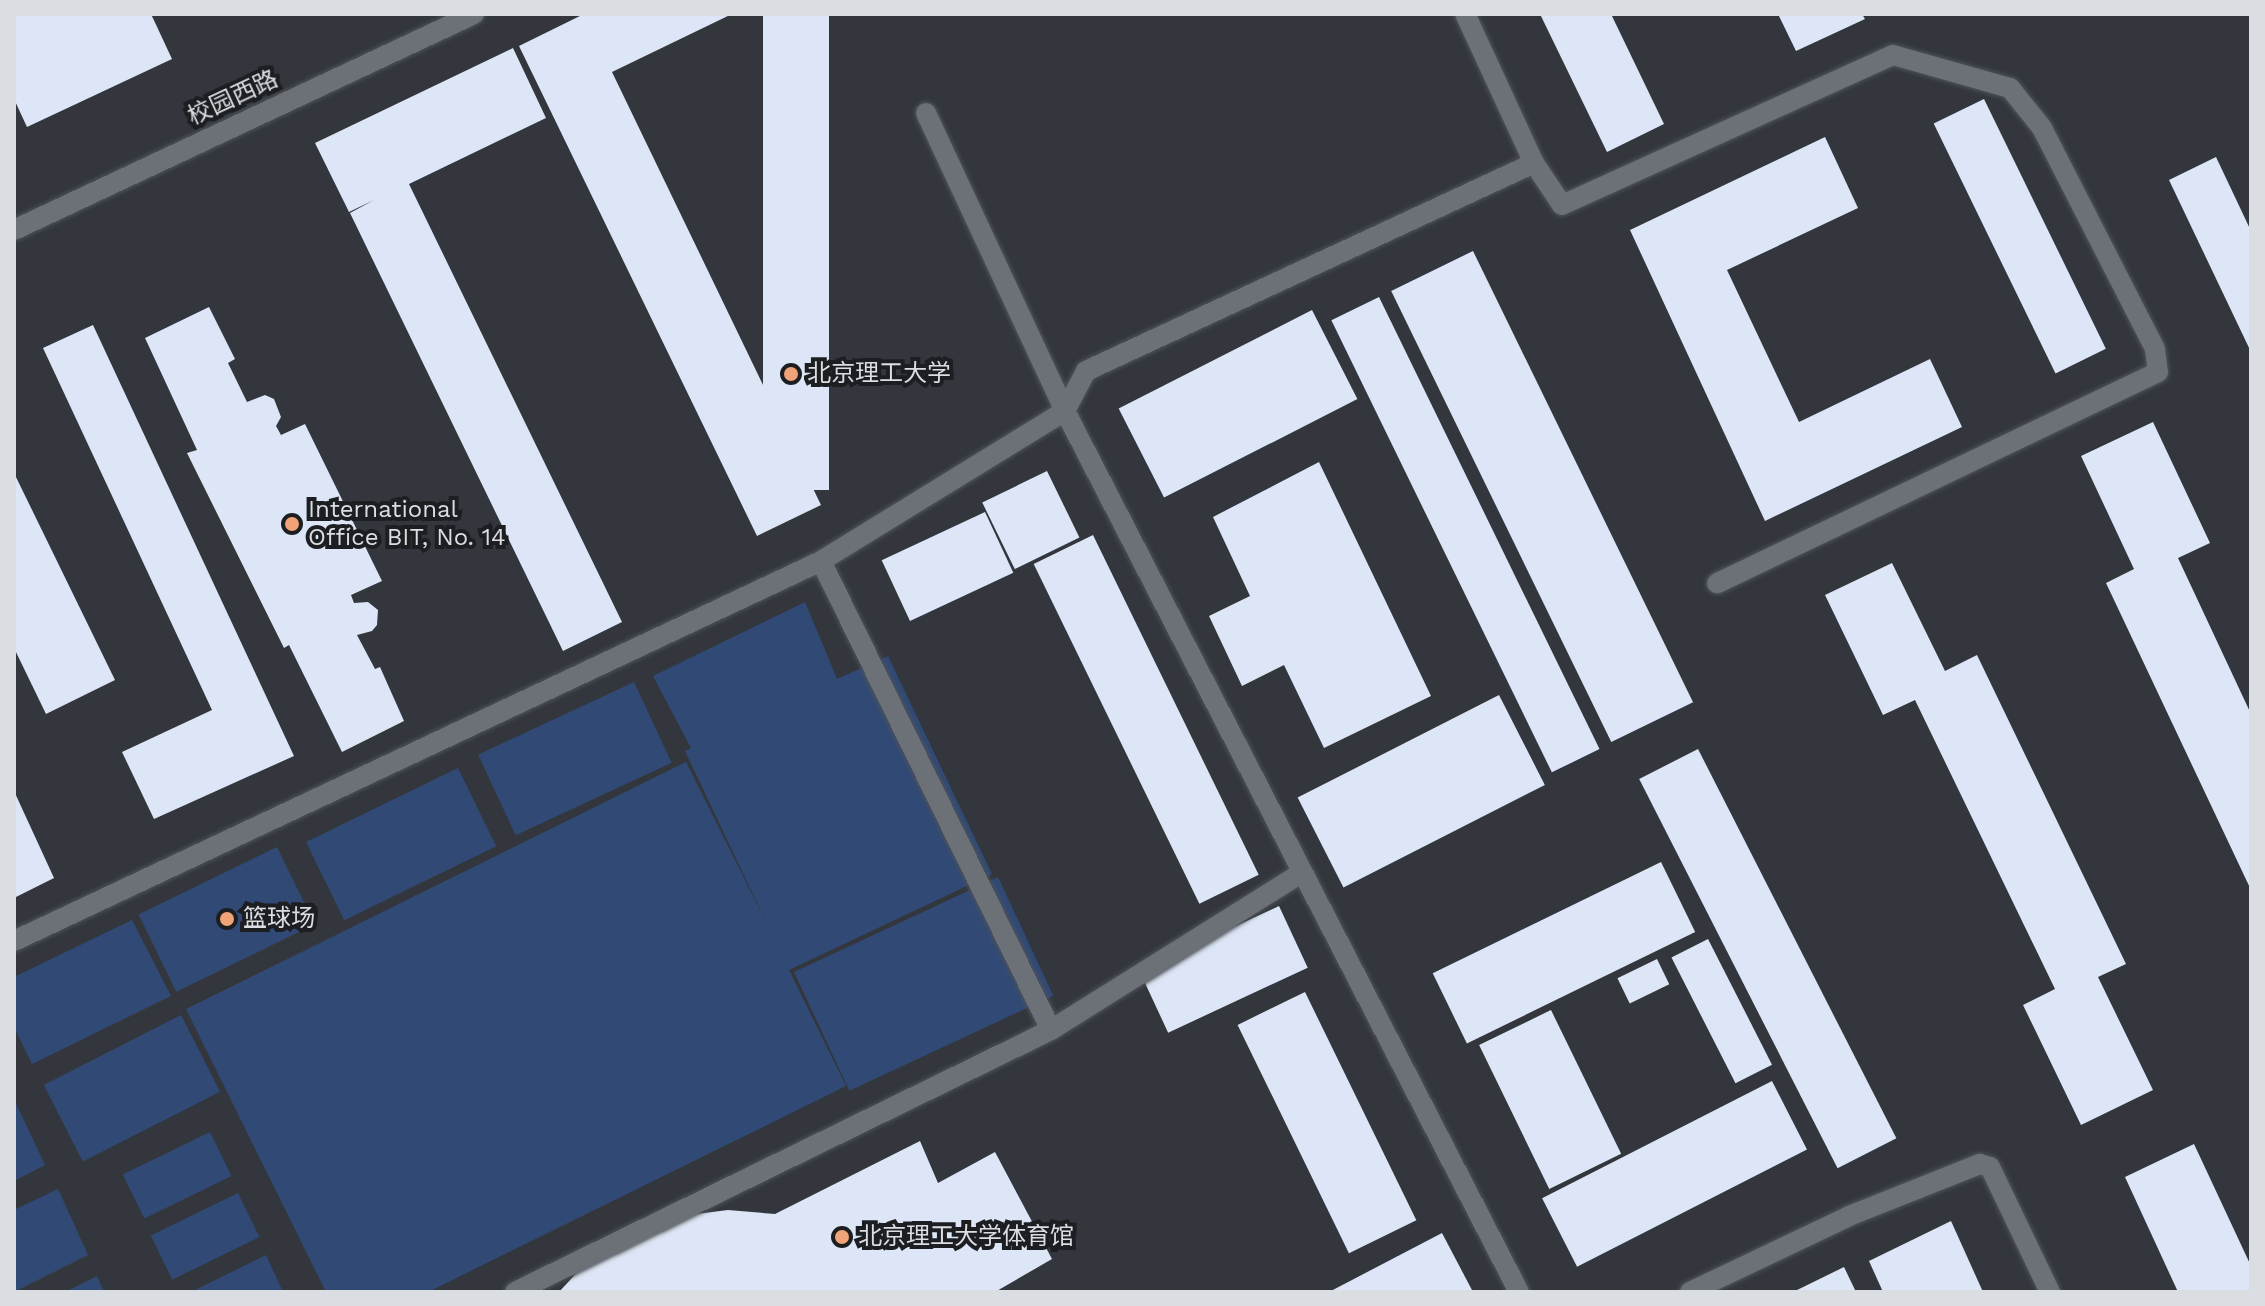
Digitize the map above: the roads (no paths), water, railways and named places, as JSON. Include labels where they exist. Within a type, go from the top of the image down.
[{"type":"street","name":"校园西路","points":[[14,230],[474,14]]},
{"type":"street","points":[[1465,14],[1534,163],[1562,205],[1893,55],[2010,88],[2042,128],[2155,349],[2158,372],[1717,583]]},
{"type":"street","points":[[926,113],[1065,411],[1519,1292]]},
{"type":"street","points":[[14,941],[821,561],[1065,411],[1086,371],[1534,163]]},
{"type":"street","points":[[821,561],[1051,1030]]},
{"type":"street","points":[[515,1292],[1051,1030],[1303,872]]},
{"type":"street","points":[[1690,1292],[1849,1216],[1980,1164],[1990,1167],[2050,1292]]},
{"type":"place","name":"北京理工大学","points":[[791,374]]},
{"type":"place","name":"International Office BIT, No. 14","points":[[292,524]]},
{"type":"place","name":"篮球场","points":[[227,919]]},
{"type":"place","name":"北京理工大学体育馆","points":[[842,1237]]}]
